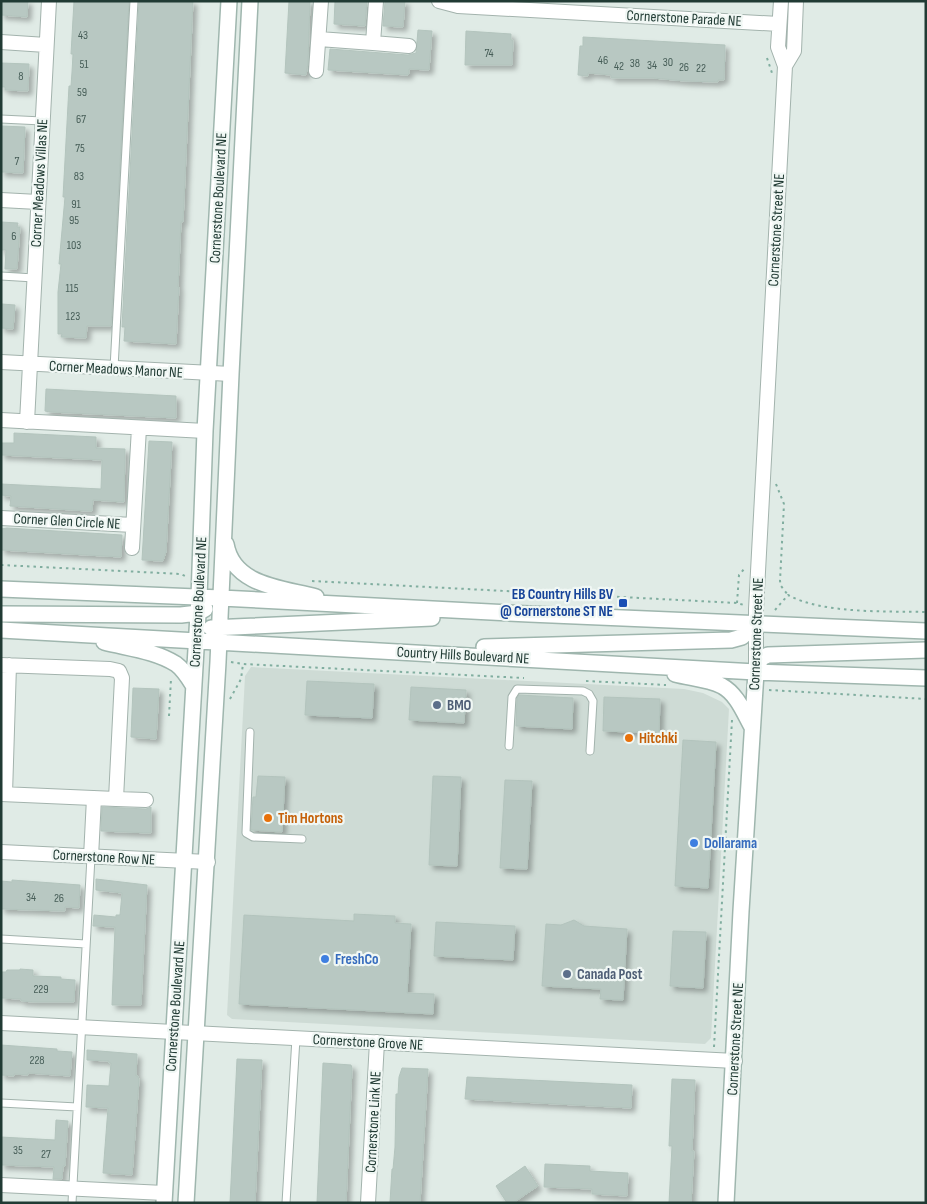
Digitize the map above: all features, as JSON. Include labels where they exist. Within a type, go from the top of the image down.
[{"type":"main road","name":"Cornerstone Boulevard NE","points":[[164,1198],[199,597],[205,431],[229,1]]},
{"type":"main road","name":"Cornerstone Boulevard NE","points":[[186,1203],[208,862],[250,1]]},
{"type":"main road","points":[[224,530],[232,563],[244,574],[268,585],[354,606]]},
{"type":"main road","points":[[1,590],[221,598],[529,614],[756,616],[926,631]]},
{"type":"main road","points":[[1,614],[181,615],[198,613],[221,598]]},
{"type":"main road","points":[[1,630],[196,640],[203,631],[219,634],[529,614]]},
{"type":"main road","points":[[430,653],[476,648],[731,640],[742,637],[756,616]]},
{"type":"main road","points":[[66,633],[148,652],[175,664],[186,674],[193,685]]},
{"type":"main road","name":"Country Hills Boulevard NE","points":[[219,634],[430,653],[756,672],[926,678]]},
{"type":"main road","points":[[756,672],[761,658],[768,655],[926,650]]},
{"type":"main road","points":[[620,664],[656,670],[722,686],[740,705],[753,728]]},
{"type":"main road","name":"Cornerstone Street NE","points":[[726,1203],[756,672]]},
{"type":"street","name":"Corner Meadows Villas NE","points":[[30,364],[49,1]]},
{"type":"street","points":[[316,71],[321,1]]},
{"type":"street","points":[[373,43],[376,1]]},
{"type":"street","name":"Cornerstone Parade NE","points":[[439,1],[458,6],[779,24]]},
{"type":"street","points":[[781,1],[778,47],[785,66]]},
{"type":"street","points":[[785,66],[794,51],[796,1]]},
{"type":"street","points":[[319,39],[409,46]]},
{"type":"street","points":[[1,42],[46,45]]},
{"type":"street","name":"Cornerstone Street NE","points":[[756,672],[756,616],[785,66]]},
{"type":"street","points":[[1,200],[38,202]]},
{"type":"street","name":"Corner Meadows Manor NE","points":[[1,362],[231,374]]},
{"type":"street","points":[[27,422],[30,364]]},
{"type":"street","points":[[1,420],[205,431]]},
{"type":"street","name":"Corner Glen Circle NE","points":[[132,548],[139,428]]},
{"type":"street","name":"Corner Glen Circle NE","points":[[1,518],[133,525]]},
{"type":"street","points":[[116,799],[122,678],[119,671],[5,665],[3,794],[116,799],[146,800]]},
{"type":"street","points":[[91,857],[94,798]]},
{"type":"street","name":"Cornerstone Row NE","points":[[1,852],[208,862]]},
{"type":"street","name":"Cornerstone Grove NE","points":[[1,1023],[735,1061]]},
{"type":"street","name":"Cornerstone Link NE","points":[[368,1203],[377,1042]]},
{"type":"street","points":[[1,1185],[72,1188],[164,1198]]},
{"type":"lane","points":[[114,368],[134,1]]},
{"type":"lane","points":[[1,119],[42,121]]},
{"type":"lane","points":[[1,276],[34,278]]},
{"type":"lane","points":[[510,746],[512,697],[517,689],[583,691],[589,694],[594,701],[590,751]]},
{"type":"lane","points":[[250,732],[246,833],[253,836],[302,839]]},
{"type":"lane","points":[[72,1203],[91,857]]},
{"type":"lane","points":[[1,939],[86,944]]},
{"type":"lane","points":[[286,1203],[296,1038]]},
{"type":"lane","points":[[1,1103],[77,1107]]},
{"type":"path","points":[[784,504],[780,581],[781,586],[788,595],[810,604],[827,608],[926,612]]},
{"type":"path","points":[[1,565],[181,574],[200,578]]},
{"type":"path","points":[[737,603],[739,575]]},
{"type":"path","points":[[312,581],[737,603],[756,616],[776,610],[788,595]]},
{"type":"path","points":[[218,662],[527,679]]},
{"type":"path","points":[[169,716],[170,670],[175,664]]},
{"type":"path","points":[[242,678],[243,664]]},
{"type":"path","points":[[584,681],[669,685]]},
{"type":"path","points":[[754,688],[767,688],[770,691],[926,699]]},
{"type":"path","points":[[713,1060],[732,712]]},
{"type":"shaded area","points":[[251,667],[684,689],[703,693],[722,702],[729,709],[711,1038],[705,1044],[232,1019],[227,1015],[245,676]]},
{"type":"building","points":[[1,1],[28,1],[27,17],[1,15]]},
{"type":"building","points":[[74,1],[129,1],[111,326],[87,326],[86,338],[61,337],[62,334],[58,334],[58,292],[61,264],[59,264],[65,197],[63,197],[69,86],[71,86],[72,72],[73,54],[71,54]]},
{"type":"building","points":[[139,1],[193,1],[176,344],[124,341],[125,327],[122,327]]},
{"type":"building","points":[[289,1],[310,1],[306,75],[285,73]]},
{"type":"building","points":[[335,1],[367,1],[365,26],[334,24]]},
{"type":"building","points":[[385,1],[405,1],[403,27],[383,26]]},
{"type":"building","points":[[418,30],[432,31],[429,70],[409,69],[409,74],[407,75],[328,70],[330,49],[408,55],[416,53]]},
{"type":"building","points":[[466,31],[511,34],[511,40],[513,40],[512,65],[465,65]]},
{"type":"building","points":[[583,37],[725,45],[724,80],[718,80],[718,82],[653,78],[611,78],[611,75],[588,73],[588,76],[578,75],[580,46],[583,46]]},
{"type":"building","points":[[1,63],[29,64],[28,91],[5,90],[5,87],[1,87]]},
{"type":"building","points":[[1,126],[25,127],[23,173],[1,172]]},
{"type":"building","points":[[1,222],[18,223],[17,227],[20,227],[17,269],[5,269],[6,250],[1,250]]},
{"type":"building","points":[[2,304],[15,305],[13,329],[1,328]]},
{"type":"building","points":[[46,389],[176,396],[176,418],[45,411]]},
{"type":"building","points":[[14,433],[96,437],[96,448],[125,449],[124,502],[93,500],[92,511],[10,506],[11,496],[1,495],[1,484],[101,489],[102,460],[1,455],[1,443],[14,443]]},
{"type":"building","points":[[149,441],[172,442],[166,552],[163,561],[142,560]]},
{"type":"building","points":[[1,529],[122,535],[121,557],[1,550]]},
{"type":"building","points":[[307,681],[374,684],[372,718],[305,715]]},
{"type":"building","name":"BMO","points":[[411,687],[466,690],[464,723],[409,720]]},
{"type":"building","points":[[133,688],[159,689],[156,739],[131,737]]},
{"type":"building","points":[[519,695],[573,698],[572,729],[516,726],[517,698]]},
{"type":"building","points":[[604,697],[660,699],[659,733],[603,731]]},
{"type":"building","name":"Dollarama","points":[[683,740],[716,742],[708,888],[675,886]]},
{"type":"building","points":[[258,776],[285,777],[282,832],[251,830],[253,797],[256,797]]},
{"type":"building","points":[[433,776],[461,777],[457,866],[429,865]]},
{"type":"building","points":[[505,780],[532,781],[527,869],[500,868]]},
{"type":"building","points":[[102,807],[146,809],[151,807],[151,833],[101,831]]},
{"type":"building","points":[[96,879],[147,885],[141,1005],[112,1005],[115,927],[93,926],[94,915],[116,917],[116,915],[120,915],[122,893],[96,890]]},
{"type":"building","points":[[12,880],[80,885],[79,908],[65,907],[65,911],[1,909],[1,881],[12,882]]},
{"type":"building","name":"FreshCo","points":[[354,914],[395,916],[395,923],[411,924],[407,993],[434,994],[433,1014],[239,1004],[244,915],[354,921]]},
{"type":"building","points":[[574,920],[584,926],[627,929],[623,1000],[600,999],[601,989],[542,986],[546,924],[561,925]]},
{"type":"building","points":[[436,922],[515,926],[513,960],[434,956]]},
{"type":"building","points":[[673,931],[706,932],[703,988],[670,986]]},
{"type":"building","points":[[20,969],[33,970],[33,976],[61,977],[61,979],[75,980],[74,1002],[34,1002],[1,998],[1,972]]},
{"type":"building","points":[[1,1045],[57,1049],[57,1051],[72,1052],[70,1076],[28,1073],[28,1075],[1,1075]]},
{"type":"building","points":[[87,1050],[137,1054],[136,1076],[138,1076],[139,1080],[132,1175],[103,1173],[108,1108],[86,1107],[87,1085],[109,1086],[111,1063],[109,1061],[87,1060]]},
{"type":"building","points":[[237,1059],[262,1060],[255,1203],[230,1203]]},
{"type":"building","points":[[323,1063],[351,1065],[352,1068],[346,1203],[317,1203]]},
{"type":"building","points":[[402,1068],[428,1069],[420,1203],[390,1202],[395,1147],[396,1094],[398,1094],[399,1077]]},
{"type":"building","points":[[467,1077],[632,1085],[631,1108],[465,1099]]},
{"type":"building","points":[[672,1079],[695,1080],[691,1203],[669,1203],[672,1146],[669,1146]]},
{"type":"building","points":[[56,1120],[68,1121],[65,1166],[63,1166],[62,1179],[53,1179],[54,1167],[1,1165],[1,1137],[55,1140]]},
{"type":"building","points":[[545,1164],[590,1166],[590,1171],[628,1173],[627,1196],[592,1194],[592,1189],[544,1187]]},
{"type":"building","points":[[525,1166],[538,1186],[513,1203],[507,1203],[496,1186]]},
{"type":"place","name":"EB Country Hills BV @ Cornerstone ST NE","points":[[623,603]]},
{"type":"place","name":"BMO","points":[[437,705]]},
{"type":"place","name":"Hitchki","points":[[629,738]]},
{"type":"place","name":"Tim Hortons","points":[[268,818]]},
{"type":"place","name":"Dollarama","points":[[694,843]]},
{"type":"place","name":"FreshCo","points":[[325,959]]},
{"type":"place","name":"Canada Post","points":[[567,974]]}]
